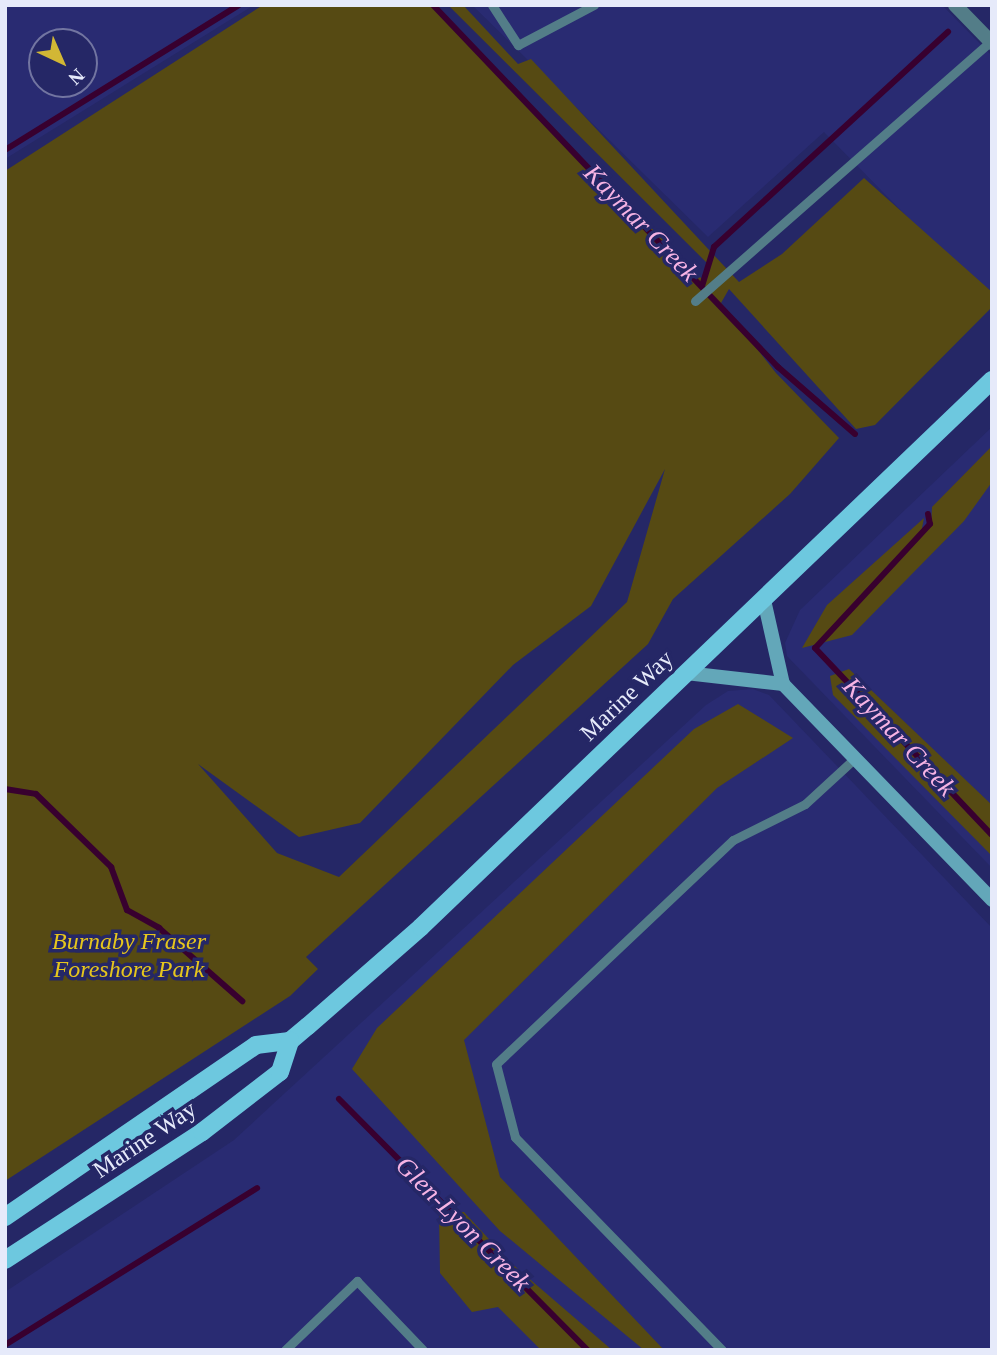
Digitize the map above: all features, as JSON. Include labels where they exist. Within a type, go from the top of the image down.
[{"type":"main road","name":"Marine Way","points":[[5,1260],[202,1132],[280,1072],[290,1041],[421,927],[992,380]]},
{"type":"main road","name":"Marine Way","points":[[5,1217],[256,1045],[290,1041]]},
{"type":"street","points":[[955,5],[991,43]]},
{"type":"street","points":[[764,600],[783,684],[992,901]]},
{"type":"street","points":[[686,673],[783,684]]},
{"type":"lane","points":[[492,5],[517,45],[594,5]]},
{"type":"lane","points":[[695,301],[991,43]]},
{"type":"lane","points":[[722,1350],[515,1137],[496,1064],[733,840],[805,804],[854,759]]},
{"type":"lane","points":[[285,1350],[357,1281],[423,1350]]},
{"type":"shaded area","points":[[5,5],[254,5],[5,159]]},
{"type":"shaded area","points":[[472,5],[942,5],[992,56],[992,303],[824,132],[708,237]]},
{"type":"shaded area","points":[[992,427],[992,868],[787,656],[785,643],[800,610]]},
{"type":"shaded area","points":[[753,689],[769,695],[992,928],[992,1350],[5,1350],[5,1292],[234,1140],[706,705],[728,691]]},
{"type":"green space","name":"Burnaby Fraser Foreshore Park","points":[[263,5],[430,5],[702,279],[710,266],[448,5],[463,5],[518,64],[531,59],[739,282],[782,254],[864,178],[992,292],[992,307],[875,425],[856,429],[729,289],[721,303],[776,373],[839,438],[790,494],[673,599],[648,644],[306,957],[318,969],[290,996],[5,1181],[5,171]],"holes":[[[665,469],[627,602],[339,877],[277,853],[198,764],[299,837],[360,823],[513,665],[591,606]]]},
{"type":"green space","points":[[992,446],[992,482],[964,521],[852,635],[802,648],[827,605],[924,518],[922,528],[931,527],[932,507]]},
{"type":"green space","points":[[849,669],[992,805],[992,856],[833,695],[830,676]]},
{"type":"green space","points":[[738,704],[793,738],[717,788],[464,1040],[500,1177],[664,1350],[644,1350],[500,1231],[352,1069],[377,1028],[694,729]]},
{"type":"green space","points":[[464,1212],[511,1263],[612,1350],[541,1350],[498,1307],[472,1312],[440,1273],[439,1213]]},
{"type":"waterway","points":[[5,150],[239,5]]},
{"type":"waterway","name":"Kaymar Creek","points":[[433,5],[778,367],[855,434]]},
{"type":"waterway","points":[[702,286],[714,247],[948,32]]},
{"type":"waterway","name":"Kaymar Creek","points":[[928,514],[930,524],[815,648],[992,835]]},
{"type":"waterway","name":"Glen-Lyon Creek","points":[[5,789],[36,794],[111,867],[127,910],[159,928],[242,1001]]},
{"type":"waterway","name":"Glen-Lyon Creek","points":[[339,1099],[587,1350]]},
{"type":"waterway","points":[[5,1345],[257,1188]]}]
